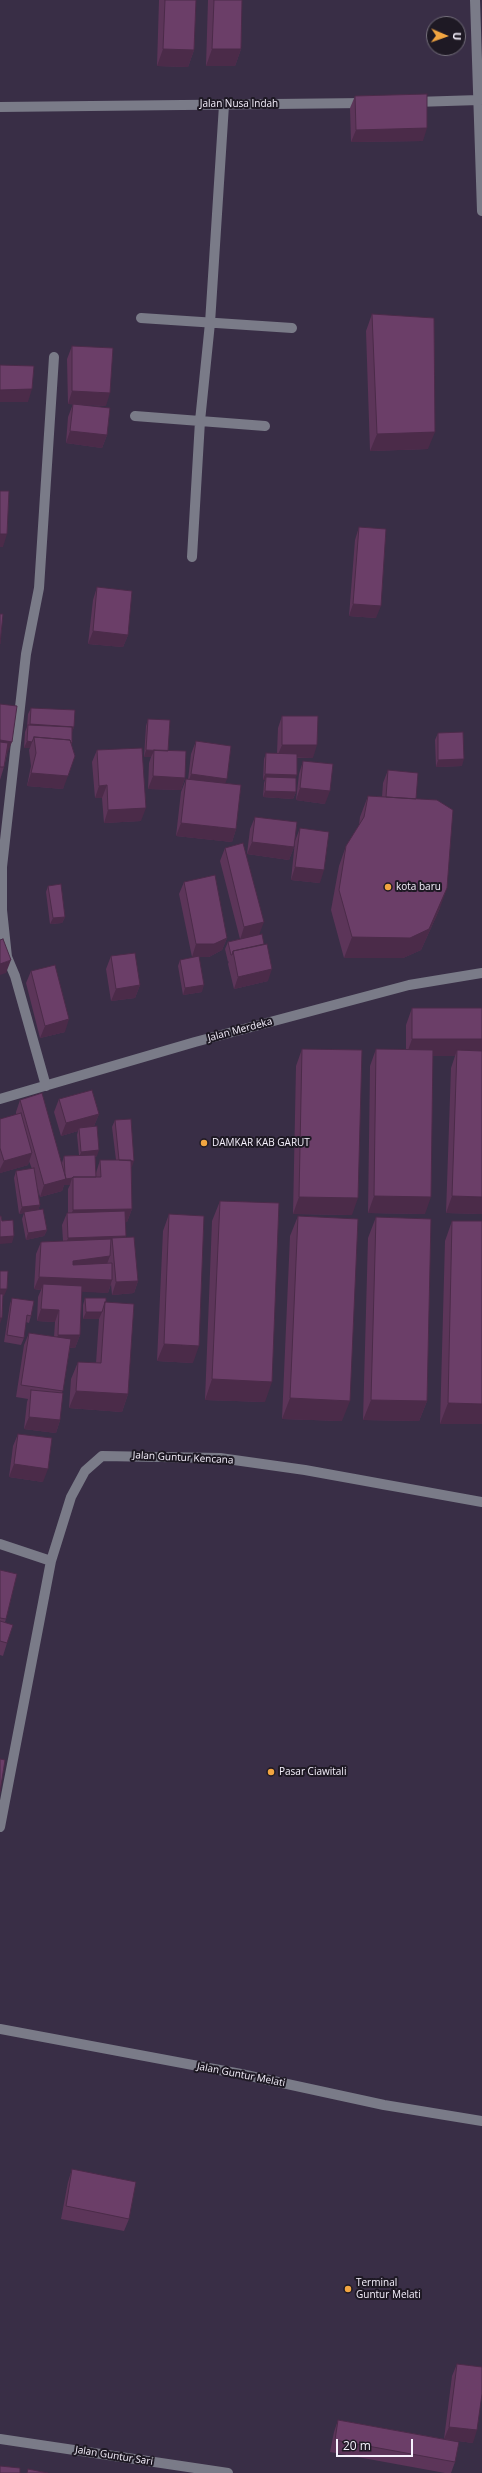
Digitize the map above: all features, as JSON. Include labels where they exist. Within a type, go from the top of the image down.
[{"type":"street","points":[[475,0],[480,53],[479,100],[482,211]]},
{"type":"street","points":[[407,102],[479,100]]},
{"type":"street","name":"Jalan Nusa Indah","points":[[0,107],[375,102]]},
{"type":"street","points":[[192,557],[200,421],[210,323],[224,105]]},
{"type":"street","points":[[141,318],[292,328]]},
{"type":"street","points":[[46,1086],[15,976],[7,957],[2,910],[2,867],[26,654],[39,588],[54,357]]},
{"type":"street","points":[[135,416],[264,426]]},
{"type":"street","name":"Jalan Merdeka","points":[[0,1099],[195,1042],[409,984],[482,973]]},
{"type":"street","name":"Jalan Guntur Kencana","points":[[0,1827],[51,1561],[71,1497],[85,1471],[102,1456],[220,1458],[306,1470],[482,1502]]},
{"type":"street","points":[[0,1544],[51,1561]]},
{"type":"street","points":[[0,1759],[13,1762]]},
{"type":"street","name":"Jalan Guntur Melati","points":[[0,2029],[241,2074],[384,2105],[482,2121]]},
{"type":"street","name":"Jalan Guntur Sari","points":[[0,2439],[228,2473]]},
{"type":"building","points":[[165,0],[196,0],[194,50],[163,49]]},
{"type":"building","points":[[214,0],[242,0],[241,49],[212,49]]},
{"type":"building","points":[[427,94],[427,128],[356,130],[355,96]]},
{"type":"building","points":[[372,314],[434,318],[435,432],[377,434]]},
{"type":"building","points":[[72,346],[113,348],[110,393],[72,391]]},
{"type":"building","points":[[0,365],[34,366],[32,389],[0,390]]},
{"type":"building","points":[[73,404],[110,408],[107,435],[70,431]]},
{"type":"building","points":[[0,491],[9,491],[7,534],[0,534]]},
{"type":"building","points":[[359,527],[386,529],[381,606],[353,604]]},
{"type":"building","points":[[97,587],[132,591],[128,635],[93,631]]},
{"type":"building","points":[[0,614],[3,614],[0,644]]},
{"type":"building","points":[[0,704],[17,706],[12,742],[0,740]]},
{"type":"building","points":[[31,708],[75,710],[74,727],[30,724]]},
{"type":"building","points":[[282,716],[318,716],[317,745],[282,745]]},
{"type":"building","points":[[148,719],[170,720],[168,751],[146,750]]},
{"type":"building","points":[[28,725],[72,727],[72,743],[70,740],[34,737],[32,742],[27,741]]},
{"type":"building","points":[[463,732],[464,759],[438,760],[438,733]]},
{"type":"building","points":[[34,737],[70,740],[75,756],[68,776],[31,773],[36,753]]},
{"type":"building","points":[[196,741],[231,746],[227,779],[191,774]]},
{"type":"building","points":[[0,742],[8,743],[4,767],[0,767]]},
{"type":"building","points":[[142,748],[146,808],[108,810],[107,785],[99,786],[97,750]]},
{"type":"building","points":[[154,750],[186,751],[185,778],[153,776]]},
{"type":"building","points":[[266,753],[297,754],[297,775],[265,774]]},
{"type":"building","points":[[303,761],[333,764],[330,791],[300,788]]},
{"type":"building","points":[[388,770],[418,773],[416,799],[386,797]]},
{"type":"building","points":[[266,777],[296,778],[296,792],[265,791]]},
{"type":"building","points":[[186,779],[241,785],[236,829],[181,823]]},
{"type":"building","name":"kota baru","points":[[368,796],[437,800],[453,810],[447,888],[429,929],[410,938],[352,937],[339,890],[346,846],[364,817]]},
{"type":"building","points":[[255,817],[297,822],[294,847],[252,842]]},
{"type":"building","points":[[300,828],[329,832],[324,870],[295,867]]},
{"type":"building","points":[[243,843],[264,922],[244,927],[225,848]]},
{"type":"building","points":[[215,875],[227,938],[214,944],[196,944],[184,882]]},
{"type":"building","points":[[61,884],[65,917],[53,918],[48,886]]},
{"type":"building","points":[[262,934],[264,944],[233,951],[231,955],[228,942]]},
{"type":"building","points":[[3,939],[11,960],[0,964],[0,940]]},
{"type":"building","points":[[267,944],[272,969],[238,977],[233,951]]},
{"type":"building","points":[[135,953],[140,985],[116,989],[111,956]]},
{"type":"building","points":[[199,956],[204,985],[185,988],[180,960]]},
{"type":"building","points":[[55,965],[69,1019],[45,1026],[31,971]]},
{"type":"building","points":[[412,1008],[482,1008],[482,1039],[412,1039]]},
{"type":"building","points":[[302,1049],[362,1050],[358,1198],[299,1197]]},
{"type":"building","points":[[376,1049],[433,1050],[431,1197],[374,1196]]},
{"type":"building","points":[[457,1050],[482,1051],[482,1197],[452,1196]]},
{"type":"building","points":[[92,1090],[99,1114],[66,1123],[59,1099]]},
{"type":"building","points":[[42,1093],[66,1179],[44,1185],[20,1100]]},
{"type":"building","points":[[21,1113],[32,1153],[4,1161],[0,1148],[0,1119]]},
{"type":"building","points":[[131,1119],[134,1161],[119,1160],[115,1120]]},
{"type":"building","points":[[97,1126],[99,1150],[81,1152],[79,1128]]},
{"type":"building","points":[[95,1155],[96,1177],[73,1177],[66,1179],[64,1156]]},
{"type":"building","points":[[100,1160],[131,1160],[132,1209],[73,1210],[73,1177],[101,1177]]},
{"type":"building","points":[[34,1168],[40,1205],[22,1207],[16,1171]]},
{"type":"building","points":[[220,1201],[279,1203],[272,1382],[212,1379]]},
{"type":"building","points":[[43,1209],[47,1230],[28,1233],[24,1212]]},
{"type":"building","points":[[125,1211],[126,1236],[68,1238],[67,1213]]},
{"type":"building","points":[[169,1214],[204,1216],[199,1346],[164,1344]]},
{"type":"building","points":[[0,1216],[2,1221],[13,1220],[14,1236],[0,1237]]},
{"type":"building","points":[[298,1216],[358,1219],[350,1401],[290,1398]]},
{"type":"building","points":[[376,1217],[431,1219],[427,1401],[371,1400]]},
{"type":"building","points":[[452,1221],[482,1221],[482,1404],[448,1403]]},
{"type":"building","points":[[134,1237],[138,1281],[116,1282],[112,1238]]},
{"type":"building","points":[[111,1239],[110,1256],[73,1261],[73,1265],[112,1263],[112,1280],[39,1277],[41,1242]]},
{"type":"building","points":[[0,1271],[8,1271],[7,1289],[0,1289]]},
{"type":"building","points":[[43,1284],[82,1286],[80,1335],[58,1335],[59,1310],[41,1309]]},
{"type":"building","points":[[0,1294],[3,1294],[2,1318],[0,1318]]},
{"type":"building","points":[[12,1298],[34,1301],[31,1316],[27,1315],[24,1338],[7,1335]]},
{"type":"building","points":[[85,1298],[106,1298],[102,1312],[86,1312]]},
{"type":"building","points":[[105,1302],[134,1304],[128,1394],[76,1391],[78,1362],[101,1363]]},
{"type":"building","points":[[29,1333],[71,1339],[63,1391],[21,1385]]},
{"type":"building","points":[[31,1390],[63,1393],[60,1420],[29,1417]]},
{"type":"building","points":[[18,1434],[52,1438],[48,1469],[14,1464]]},
{"type":"building","points":[[0,1570],[17,1574],[6,1619],[0,1618]]},
{"type":"building","points":[[0,1621],[13,1625],[7,1643],[0,1641]]},
{"type":"building","points":[[0,1759],[5,1760],[0,1792]]},
{"type":"building","points":[[72,2169],[136,2182],[129,2219],[66,2206]]},
{"type":"building","points":[[457,2364],[482,2367],[482,2394],[477,2430],[449,2427]]},
{"type":"building","points":[[338,2420],[459,2442],[455,2462],[335,2440]]},
{"type":"building","points":[[0,2466],[20,2468],[20,2473],[0,2473]]},
{"type":"building","points":[[28,2469],[48,2473],[27,2473]]},
{"type":"place","name":"kota baru","points":[[388,887]]},
{"type":"place","name":"DAMKAR KAB GARUT","points":[[204,1143]]},
{"type":"place","name":"Pasar Ciawitali","points":[[271,1772]]},
{"type":"place","name":"Terminal Guntur Melati","points":[[348,2289]]}]
